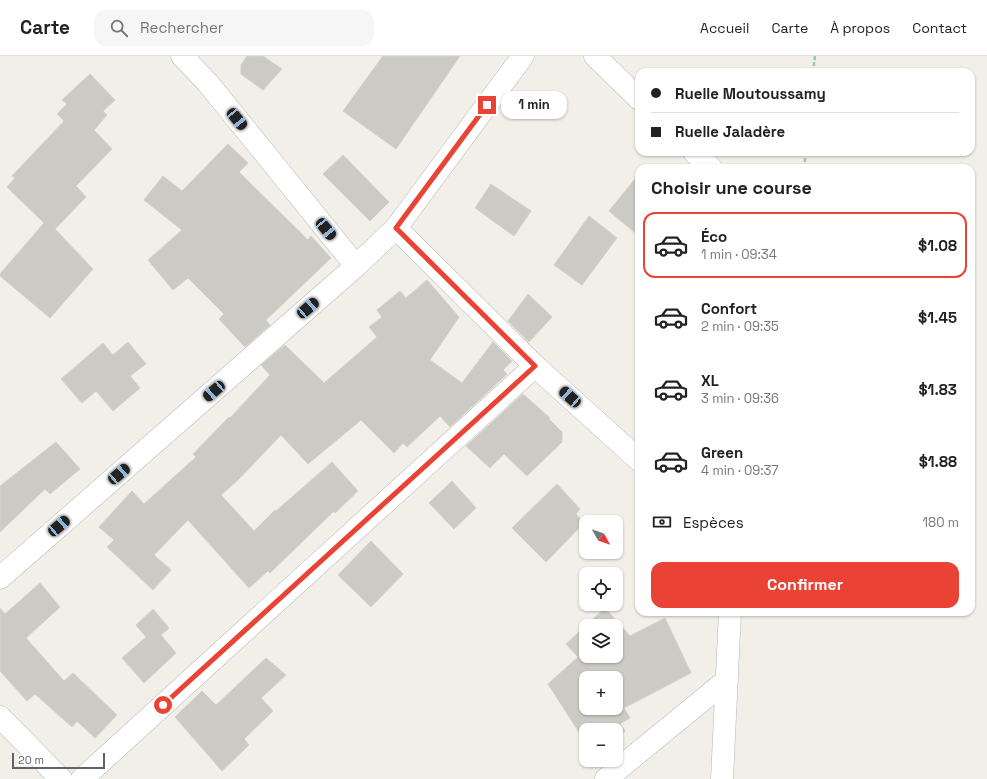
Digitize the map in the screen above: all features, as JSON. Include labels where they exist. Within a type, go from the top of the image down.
[{"type":"street","points":[[182,56],[207,82],[356,266]]},
{"type":"street","points":[[0,578],[356,266],[396,228],[523,56]]},
{"type":"street","points":[[595,56],[635,95]]},
{"type":"street","points":[[698,156],[707,164]]},
{"type":"street","points":[[396,228],[535,366],[635,456]]},
{"type":"street","points":[[82,779],[535,366]]},
{"type":"street","points":[[722,779],[730,616]]},
{"type":"street","points":[[606,779],[727,680]]},
{"type":"street","points":[[0,717],[61,779]]},
{"type":"path","points":[[814,68],[815,56]]},
{"type":"building","points":[[247,56],[263,56],[282,69],[263,90],[241,74],[241,65]]},
{"type":"building","points":[[383,56],[460,56],[396,149],[343,111]]},
{"type":"building","points":[[90,74],[115,100],[103,111],[107,115],[94,130],[112,149],[76,186],[86,197],[55,229],[93,269],[50,318],[0,276],[0,274],[44,223],[7,187],[15,178],[12,176],[64,121],[57,114],[67,104],[62,100]]},
{"type":"building","points":[[228,144],[248,163],[239,172],[308,240],[311,236],[331,258],[266,320],[270,325],[245,347],[219,319],[224,314],[188,278],[173,290],[148,260],[182,230],[144,200],[163,176],[182,191]]},
{"type":"building","points":[[343,155],[389,202],[370,221],[323,174]]},
{"type":"building","points":[[635,179],[635,233],[609,211]]},
{"type":"building","points":[[491,184],[531,211],[514,236],[475,208]]},
{"type":"building","points":[[589,216],[617,238],[582,285],[554,265]]},
{"type":"building","points":[[427,280],[459,317],[430,360],[462,383],[493,342],[512,361],[503,370],[507,374],[450,427],[440,416],[407,447],[403,443],[394,453],[361,420],[308,464],[281,435],[238,480],[221,495],[254,531],[275,510],[276,511],[332,462],[358,491],[335,513],[334,511],[270,573],[268,571],[249,588],[188,520],[154,555],[171,570],[153,590],[107,547],[114,540],[99,527],[132,491],[144,504],[196,457],[193,454],[229,417],[230,418],[270,375],[261,365],[285,345],[324,383],[377,337],[369,327],[382,317],[377,310],[400,291],[406,298]]},
{"type":"building","points":[[528,294],[552,317],[529,342],[508,321]]},
{"type":"building","points":[[128,342],[146,364],[130,376],[140,388],[113,411],[96,391],[82,403],[61,379],[103,343],[113,355]]},
{"type":"building","points":[[523,394],[550,418],[549,419],[562,432],[562,442],[527,476],[504,454],[490,468],[466,446]]},
{"type":"building","points":[[56,442],[80,469],[50,494],[45,489],[0,532],[0,486]]},
{"type":"building","points":[[452,481],[476,508],[454,529],[429,503]]},
{"type":"building","points":[[557,484],[580,509],[576,514],[579,517],[579,528],[546,562],[512,528]]},
{"type":"building","points":[[371,541],[403,574],[371,607],[338,575]]},
{"type":"building","points":[[40,583],[60,607],[26,638],[64,681],[73,673],[117,715],[95,738],[77,721],[72,727],[35,694],[27,701],[0,671],[0,608],[5,614]]},
{"type":"building","points":[[153,609],[169,628],[161,635],[176,653],[144,683],[122,658],[146,637],[136,625]]},
{"type":"building","points":[[602,611],[608,611],[615,619],[593,619]]},
{"type":"building","points":[[665,618],[691,673],[624,708],[630,718],[622,723],[579,723],[579,732],[548,684],[578,657],[566,644],[579,632],[579,663],[623,663],[623,628],[630,636]]},
{"type":"building","points":[[266,658],[286,675],[261,698],[273,711],[244,739],[249,745],[222,771],[175,717],[202,691],[216,705]]},
{"type":"route","points":[[163,705],[535,366],[396,228],[487,105]]}]
